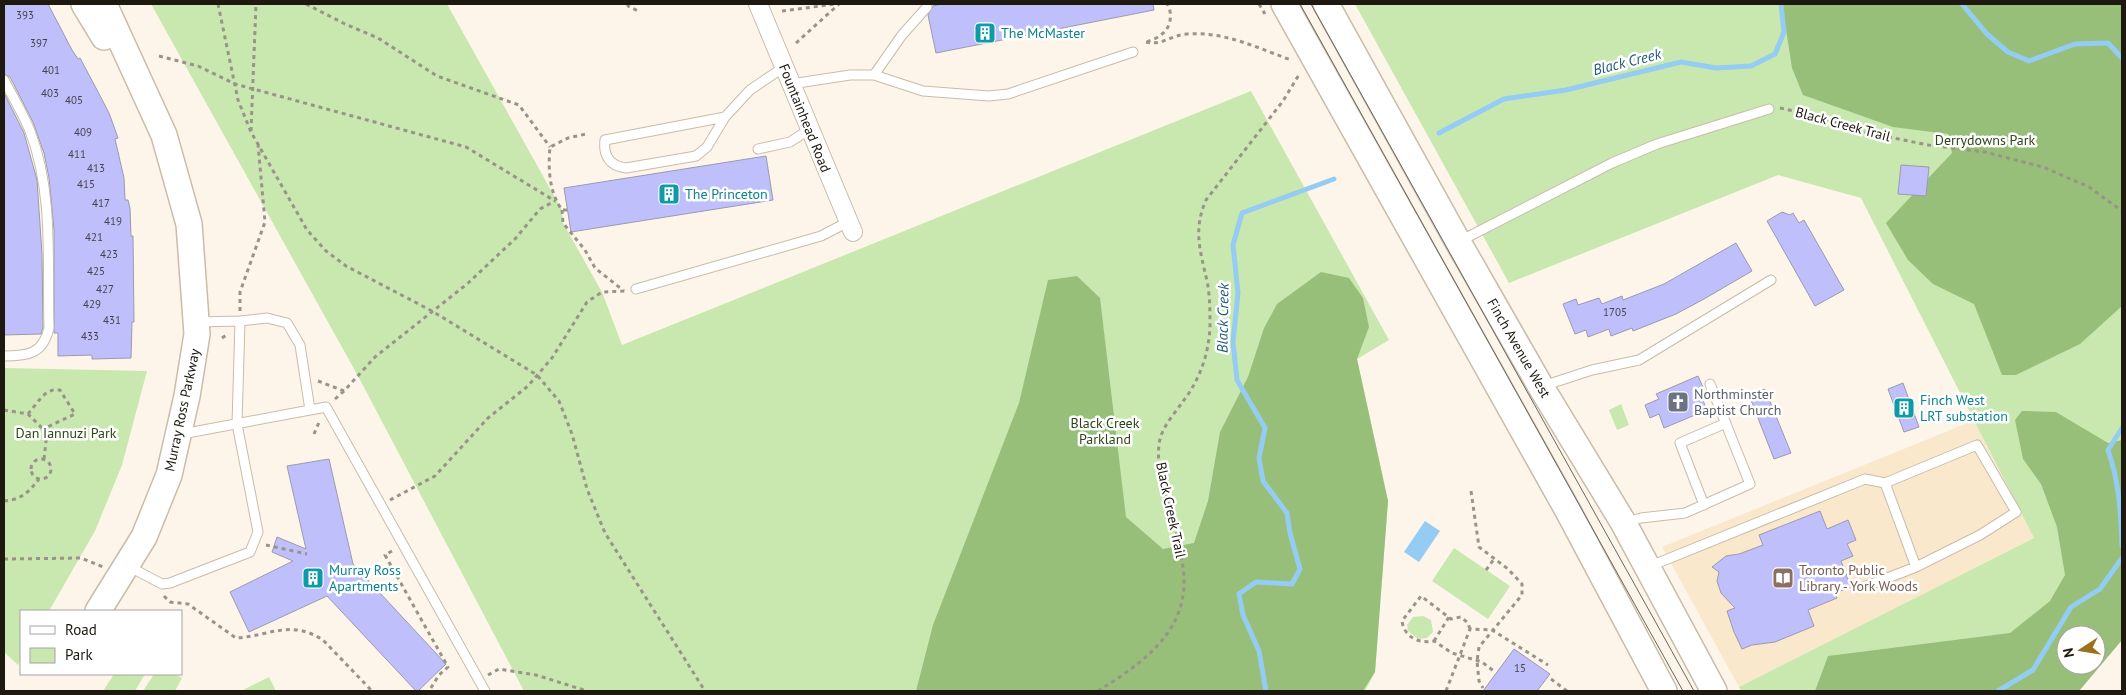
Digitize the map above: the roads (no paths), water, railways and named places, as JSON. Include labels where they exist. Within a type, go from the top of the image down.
[{"type":"main road","name":"Murray Ross Parkway","points":[[84,4],[164,135]]},
{"type":"main road","name":"Murray Ross Parkway","points":[[99,610],[144,537],[169,475],[187,396],[197,334],[189,224],[164,135],[104,4]]},
{"type":"main road","points":[[1284,4],[1567,509],[1664,691]]},
{"type":"main road","name":"Finch Avenue West","points":[[1326,4],[1541,387],[1623,522],[1714,691]]},
{"type":"street","name":"Fountainhead Road","points":[[758,4],[850,227]]},
{"type":"lane","points":[[874,74],[902,34],[926,7]]},
{"type":"lane","points":[[791,84],[874,74],[923,91],[989,96],[1008,94],[1133,52]]},
{"type":"lane","points":[[725,117],[604,140],[604,151],[608,159],[616,167],[626,168],[696,156],[707,147],[725,117],[750,90],[784,67]]},
{"type":"lane","points":[[4,80],[30,131],[44,184],[49,328],[46,340],[40,348],[33,352],[4,356]]},
{"type":"lane","points":[[1458,242],[1612,163],[1656,144],[1769,109]]},
{"type":"lane","points":[[758,149],[790,142],[810,129]]},
{"type":"lane","points":[[636,289],[850,227]]},
{"type":"lane","points":[[1541,387],[1592,370],[1639,360],[1772,280]]},
{"type":"lane","points":[[196,322],[240,326],[266,318],[287,323],[300,345],[310,410]]},
{"type":"lane","points":[[123,570],[162,584],[250,552],[258,532],[237,424],[240,326]]},
{"type":"lane","points":[[1623,522],[1685,513],[1750,484],[1710,384]]},
{"type":"lane","points":[[178,435],[326,407],[485,691]]},
{"type":"lane","points":[[1704,505],[1680,443],[1726,423]]},
{"type":"lane","points":[[1648,567],[1865,479],[1885,483],[1977,445],[2016,512],[1980,535],[1916,567],[1864,587]]},
{"type":"lane","points":[[1885,483],[1916,567]]},
{"type":"water","points":[[1425,521],[1440,531],[1419,562],[1404,552]]},
{"type":"waterway","name":"Black Creek","points":[[1439,133],[1504,99],[1566,90],[1681,62],[1716,68],[1751,66],[1775,54],[1784,32],[1781,4]]},
{"type":"waterway","name":"Black Creek","points":[[1962,4],[1987,34],[2008,52],[2029,61],[2075,44],[2108,43],[2122,58]]},
{"type":"waterway","name":"Black Creek","points":[[1266,691],[1259,651],[1243,615],[1239,594],[1256,582],[1292,584],[1300,569],[1290,533],[1287,513],[1263,481],[1259,458],[1265,428],[1237,380],[1233,342],[1238,293],[1233,245],[1242,213],[1334,179]]},
{"type":"waterway","points":[[2122,428],[2108,450],[2115,473],[2119,497],[2122,546]]},
{"type":"waterway","points":[[1998,691],[2033,670],[2071,607],[2100,589],[2122,558]]},
{"type":"tram line","points":[[1300,4],[1683,691]]},
{"type":"tram line","points":[[1311,4],[1694,691]]},
{"type":"place","name":"The McMaster","points":[[985,33]]},
{"type":"place","name":"The Princeton","points":[[669,194]]},
{"type":"place","name":"Northminster Baptist Church","points":[[1678,402]]},
{"type":"place","name":"Finch West LRT substation","points":[[1904,408]]},
{"type":"place","name":"Murray Ross Apartments","points":[[313,578]]},
{"type":"place","name":"Toronto Public Library - York Woods","points":[[1783,578]]},
{"type":"park label","name":"Derrydowns Park","points":[[1985,140]]},
{"type":"park label","name":"Black Creek Parkland","points":[[1105,432]]},
{"type":"park label","name":"Dan Iannuzi Park","points":[[66,433]]}]
